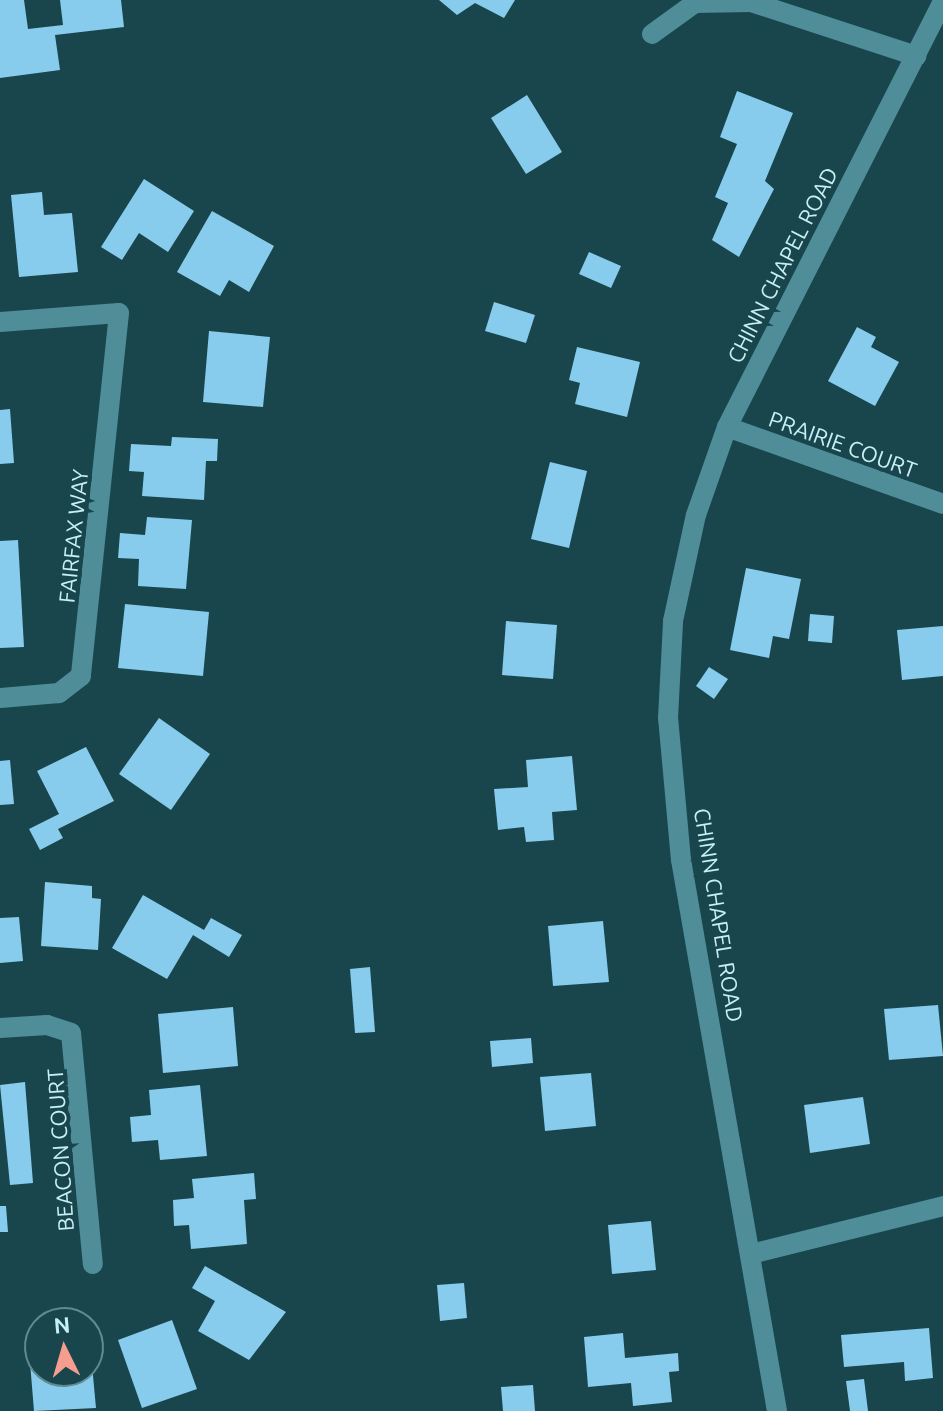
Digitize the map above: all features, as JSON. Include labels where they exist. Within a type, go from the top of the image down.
[{"type":"street","points":[[652,34],[695,3],[751,2],[916,56]]},
{"type":"street","name":"CHINN CHAPEL ROAD","points":[[777,1411],[681,860],[668,718],[673,621],[696,515],[727,427],[943,2]]},
{"type":"street","name":"FAIRFAX WAY","points":[[0,322],[119,313],[81,676],[59,693],[0,698]]},
{"type":"street","name":"PRAIRIE COURT","points":[[727,427],[943,504]]},
{"type":"street","name":"BEACON COURT","points":[[0,1028],[47,1025],[71,1033],[93,1264]]},
{"type":"street","points":[[751,1254],[943,1206]]},
{"type":"building","points":[[0,0],[24,0],[28,29],[63,25],[60,0],[121,0],[124,27],[55,35],[60,70],[0,78]]},
{"type":"building","points":[[439,0],[515,0],[504,18],[475,3],[457,15]]},
{"type":"building","points":[[737,91],[793,113],[765,181],[774,189],[739,257],[712,240],[728,203],[715,197],[737,144],[720,137]]},
{"type":"building","points":[[527,95],[562,152],[526,174],[491,118]]},
{"type":"building","points":[[144,179],[194,211],[168,252],[139,233],[122,260],[101,247]]},
{"type":"building","points":[[42,192],[44,215],[72,213],[78,272],[19,277],[11,195]]},
{"type":"building","points":[[212,211],[274,246],[249,292],[229,280],[220,296],[177,272]]},
{"type":"building","points":[[589,252],[621,266],[611,288],[579,274]]},
{"type":"building","points":[[494,302],[535,315],[526,343],[485,331]]},
{"type":"building","points":[[857,327],[876,337],[871,347],[899,362],[875,406],[828,381]]},
{"type":"building","points":[[209,331],[270,337],[263,407],[203,402]]},
{"type":"building","points":[[577,347],[640,362],[627,417],[575,404],[580,383],[569,380]]},
{"type":"building","points":[[10,409],[14,463],[0,464],[0,410]]},
{"type":"building","points":[[172,437],[218,439],[217,461],[206,461],[204,500],[142,496],[144,472],[129,471],[131,444],[171,446]]},
{"type":"building","points":[[550,462],[587,471],[569,548],[531,539]]},
{"type":"building","points":[[147,517],[192,520],[186,589],[138,586],[139,559],[118,558],[120,533],[145,535]]},
{"type":"building","points":[[18,540],[24,647],[0,648],[0,541]]},
{"type":"building","points":[[746,568],[801,579],[789,639],[773,636],[769,658],[730,650]]},
{"type":"building","points":[[125,604],[209,612],[203,676],[118,668]]},
{"type":"building","points":[[810,614],[834,616],[832,643],[808,641]]},
{"type":"building","points":[[506,621],[557,625],[553,679],[502,675]]},
{"type":"building","points":[[943,626],[943,676],[902,680],[897,630]]},
{"type":"building","points":[[709,667],[728,679],[714,699],[696,686]]},
{"type":"building","points":[[159,718],[210,754],[171,810],[119,774]]},
{"type":"building","points":[[86,747],[114,801],[58,829],[63,838],[40,850],[29,829],[59,814],[37,771]]},
{"type":"building","points":[[572,756],[577,810],[552,812],[554,840],[526,842],[524,827],[498,830],[494,789],[528,787],[526,760]]},
{"type":"building","points":[[10,760],[14,804],[0,805],[0,761]]},
{"type":"building","points":[[45,882],[92,886],[92,898],[101,899],[98,950],[41,946]]},
{"type":"building","points":[[143,895],[204,930],[211,918],[242,935],[229,957],[193,935],[167,979],[112,948]]},
{"type":"building","points":[[19,917],[23,961],[0,963],[0,918]]},
{"type":"building","points":[[603,921],[609,982],[553,986],[548,926]]},
{"type":"building","points":[[370,967],[375,1032],[355,1033],[350,969]]},
{"type":"building","points":[[938,1005],[943,1056],[889,1060],[884,1009]]},
{"type":"building","points":[[233,1007],[238,1066],[163,1073],[158,1014]]},
{"type":"building","points":[[531,1038],[533,1063],[492,1067],[490,1041]]},
{"type":"building","points":[[591,1073],[596,1126],[545,1131],[540,1077]]},
{"type":"building","points":[[25,1082],[33,1183],[10,1185],[0,1085]]},
{"type":"building","points":[[200,1085],[207,1156],[160,1160],[158,1140],[132,1142],[130,1117],[151,1115],[149,1090]]},
{"type":"building","points":[[863,1097],[870,1144],[810,1153],[804,1105]]},
{"type":"building","points":[[254,1173],[256,1199],[244,1200],[247,1244],[191,1249],[189,1225],[174,1226],[173,1200],[194,1198],[192,1179]]},
{"type":"building","points":[[0,1206],[6,1206],[8,1232],[0,1232]]},
{"type":"building","points":[[651,1221],[656,1270],[612,1274],[608,1225]]},
{"type":"building","points":[[205,1266],[286,1312],[249,1360],[198,1331],[215,1301],[192,1288]]},
{"type":"building","points":[[464,1283],[467,1318],[440,1321],[437,1285]]},
{"type":"building","points":[[172,1320],[197,1389],[142,1408],[118,1340]]},
{"type":"building","points":[[929,1328],[933,1378],[905,1381],[904,1362],[844,1367],[841,1335]]},
{"type":"building","points":[[623,1333],[625,1358],[678,1353],[679,1371],[669,1372],[672,1402],[633,1406],[631,1383],[588,1387],[584,1337]]},
{"type":"building","points":[[864,1379],[868,1411],[850,1411],[846,1381]]},
{"type":"building","points":[[533,1385],[535,1411],[503,1411],[501,1387]]},
{"type":"building","points":[[32,1387],[94,1387],[96,1408],[34,1411]]}]
